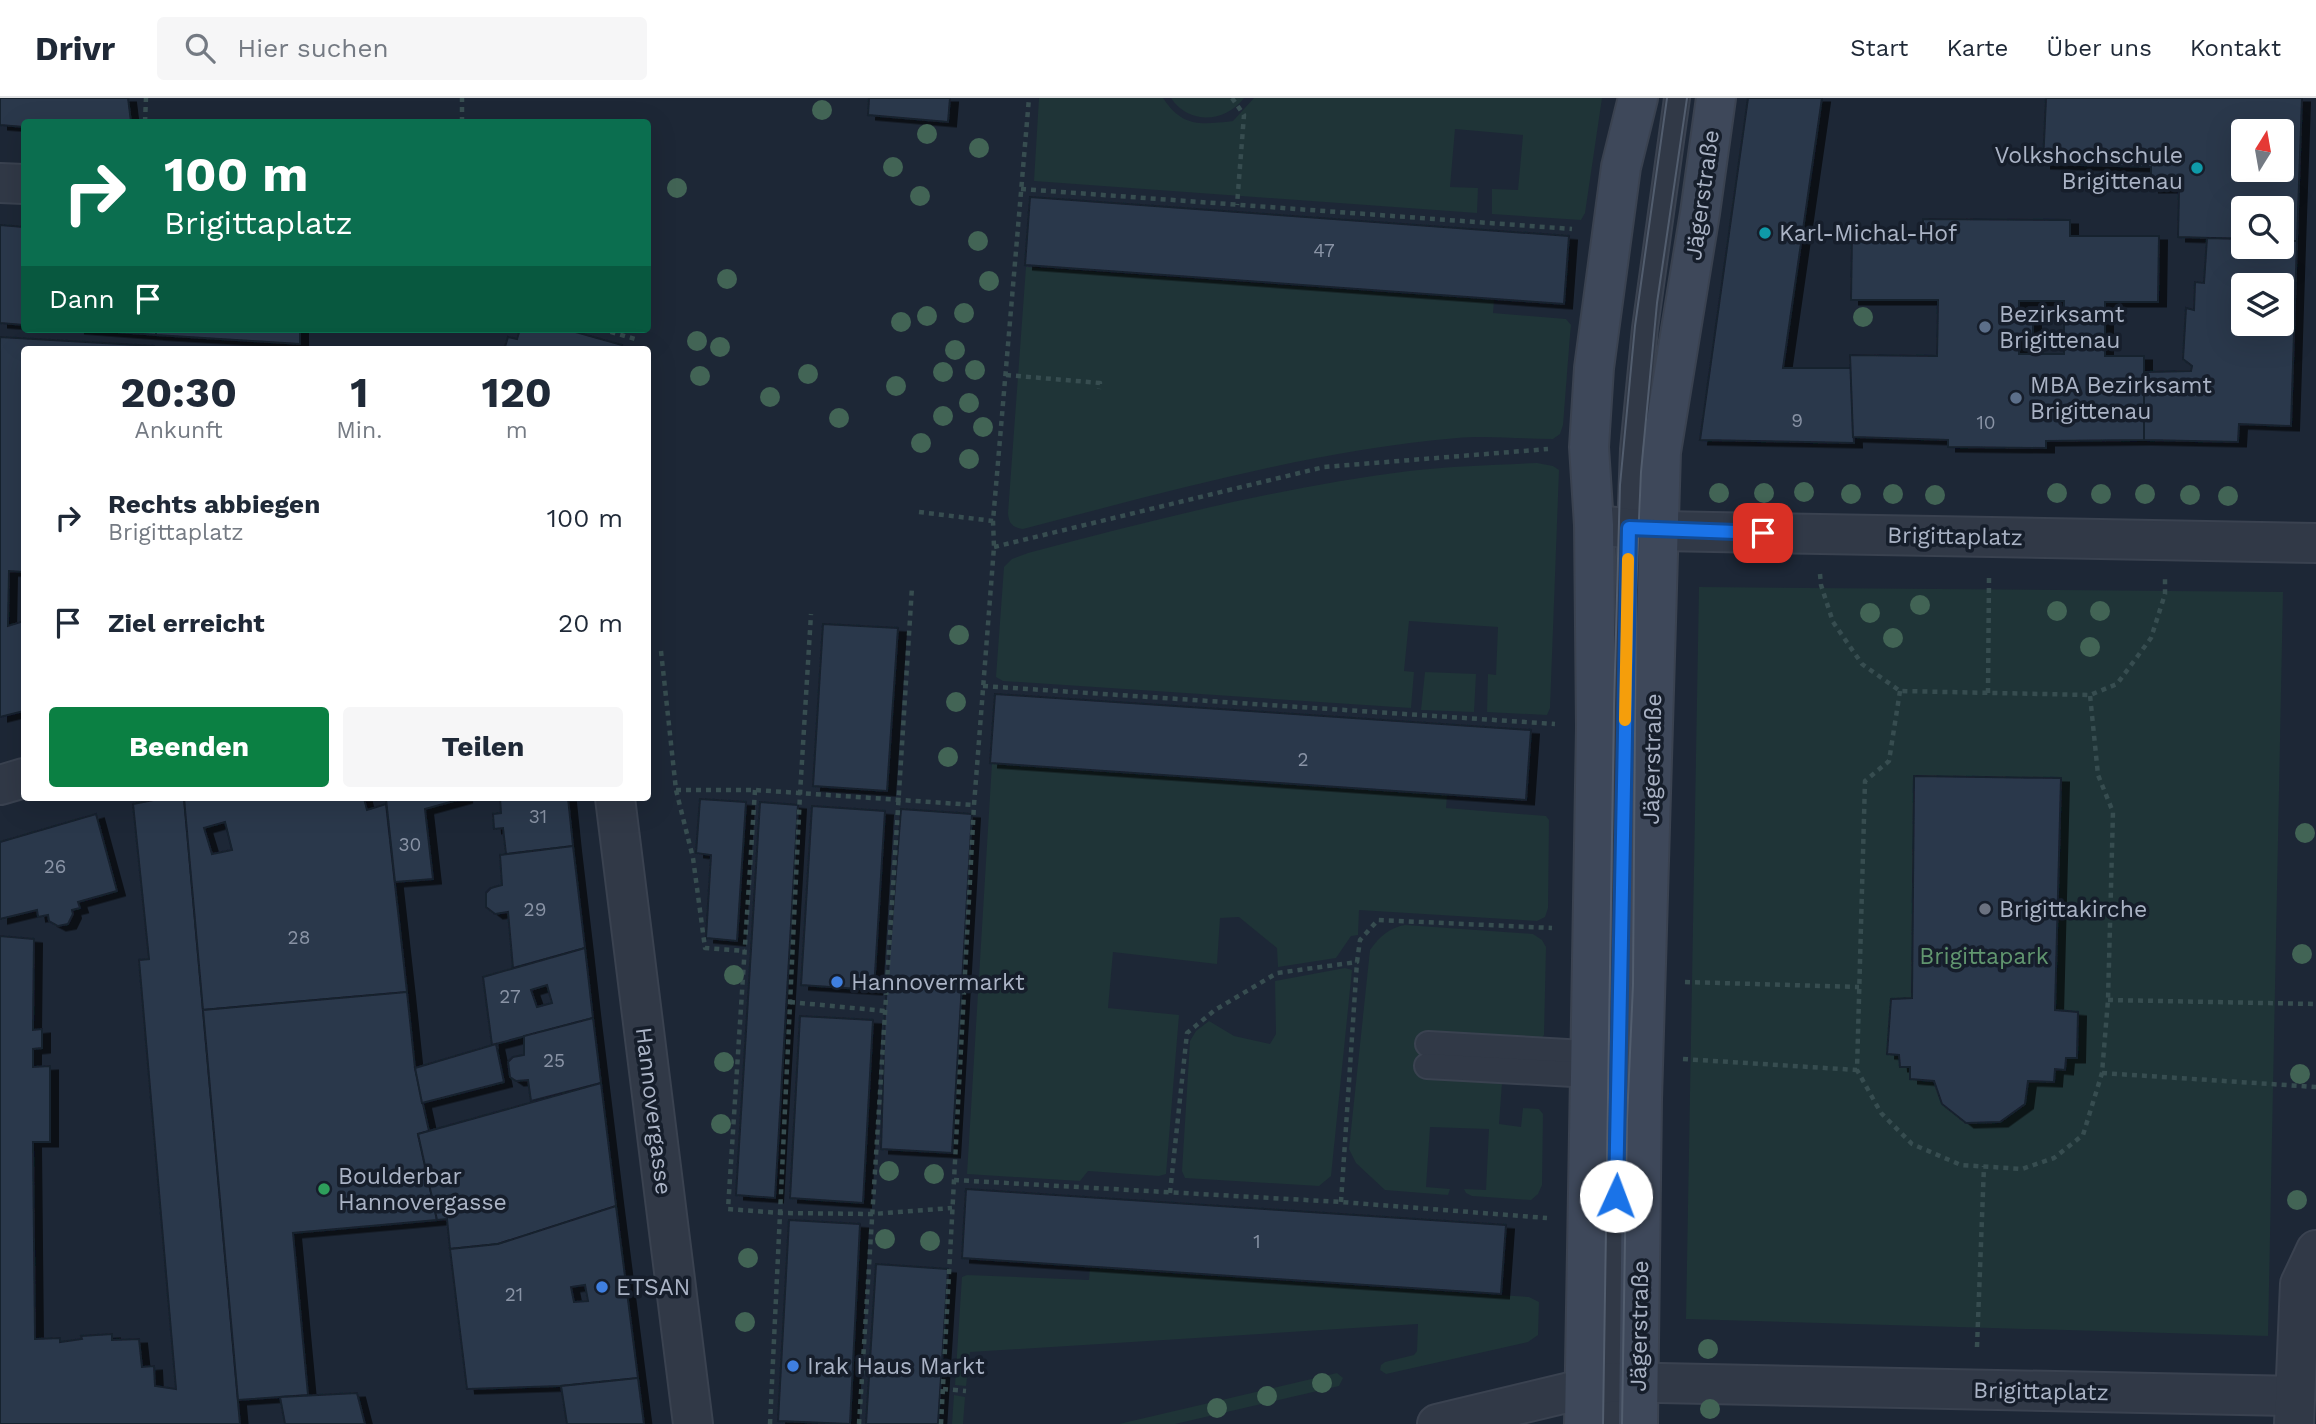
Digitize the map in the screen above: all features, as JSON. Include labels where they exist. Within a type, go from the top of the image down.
[{"type":"main road","name":"Jägerstraße","points":[[1637,1424],[1604,1395],[1586,1221],[1611,1061],[1646,981],[1654,667],[1628,528],[1589,447],[1594,368],[1621,166],[1639,98]]},
{"type":"main road","name":"Jägerstraße","points":[[1604,1395],[1642,1100],[1611,1061],[1594,930],[1596,727],[1628,528],[1661,452],[1716,98]]},
{"type":"street","points":[[0,183],[21,184]]},
{"type":"street","name":"Brigittaplatz","points":[[1628,528],[2316,543]]},
{"type":"street","points":[[0,785],[21,779]]},
{"type":"street","name":"Hannovergasse","points":[[615,801],[693,1424]]},
{"type":"street","name":"Brigittaplatz","points":[[1437,1424],[1604,1395],[1975,1390],[2294,1410],[2300,1284],[2316,1250]]},
{"type":"lane","name":"Jägerstraße","points":[[1611,1424],[1604,1395],[1611,1061],[1628,528],[1644,328],[1677,98]]},
{"type":"lane","points":[[1427,1055],[1611,1061]]},
{"type":"path","points":[[145,119],[146,98]]},
{"type":"path","points":[[461,119],[462,98]]},
{"type":"path","points":[[941,1424],[974,805],[994,547],[993,521],[1029,98]]},
{"type":"path","points":[[1233,98],[1244,115],[1237,205]]},
{"type":"path","points":[[1021,189],[1577,229]]},
{"type":"path","points":[[615,333],[635,339]]},
{"type":"path","points":[[1006,375],[1100,383],[1099,389]]},
{"type":"path","points":[[994,547],[1324,467],[1555,449]]},
{"type":"path","points":[[919,512],[993,521]]},
{"type":"path","points":[[1818,534],[1821,585],[1833,622],[1862,664],[1900,691],[2090,695],[2117,684],[2151,638],[2165,594],[2166,540]]},
{"type":"path","points":[[1988,693],[1990,537]]},
{"type":"path","points":[[859,1424],[912,587]]},
{"type":"path","points":[[769,1424],[811,614]]},
{"type":"path","points":[[661,652],[676,790],[693,858],[705,948],[745,951]]},
{"type":"path","points":[[983,686],[1596,727]]},
{"type":"path","points":[[1900,691],[1889,761],[1865,780],[1857,1070],[1881,1113],[1912,1144],[1961,1165],[2022,1169],[2054,1158],[2083,1135],[2102,1073],[2108,1000],[2113,812],[2098,775],[2090,695]]},
{"type":"path","points":[[676,790],[755,790],[974,805]]},
{"type":"path","points":[[755,790],[728,1209],[779,1213],[873,1214],[952,1208]]},
{"type":"path","points":[[1341,1202],[1357,962],[1360,940],[1378,920],[1594,930]]},
{"type":"path","points":[[1170,1193],[1187,1032],[1215,1010],[1277,973],[1357,962]]},
{"type":"path","points":[[1646,981],[1859,987]]},
{"type":"path","points":[[2108,1000],[2316,1004]]},
{"type":"path","points":[[790,1002],[885,1011]]},
{"type":"path","points":[[1611,1061],[1857,1070]]},
{"type":"path","points":[[2102,1073],[2316,1087]]},
{"type":"path","points":[[1975,1390],[1984,1166]]},
{"type":"path","points":[[954,1180],[1341,1202],[1586,1221]]},
{"type":"path","points":[[943,1389],[966,1391]]},
{"type":"green space","points":[[1039,98],[1163,98],[1185,119],[1211,123],[1233,121],[1254,98],[1602,98],[1585,213],[1581,220],[1492,214],[1492,189],[1518,190],[1523,135],[1455,129],[1450,187],[1478,188],[1477,213],[1034,181]]},
{"type":"green space","points":[[1171,98],[1244,98],[1227,112],[1207,118],[1187,113]]},
{"type":"green space","points":[[1026,267],[1494,300],[1493,313],[1566,319],[1571,325],[1563,425],[1560,434],[1553,439],[1457,438],[1347,452],[1238,474],[1019,528],[1009,520],[1008,513]]},
{"type":"green space","points":[[1537,463],[1559,470],[1550,708],[1547,715],[1487,712],[1488,674],[1496,675],[1498,627],[1409,621],[1404,671],[1414,672],[1411,708],[1003,681],[996,677],[1004,567],[1012,559],[1169,517],[1313,486],[1425,469]]},
{"type":"green space","name":"Brigittapark","points":[[1699,587],[2283,592],[2268,1336],[1686,1319]]},
{"type":"green space","points":[[1425,672],[1476,674],[1474,712],[1421,710]]},
{"type":"green space","points":[[992,763],[1447,795],[1446,808],[1546,816],[1549,820],[1548,908],[1545,917],[1537,921],[1359,910],[1358,935],[1351,936],[1336,958],[1278,967],[1277,948],[1239,917],[1220,918],[1217,964],[1113,952],[1108,1008],[1179,1015],[1166,1174],[1159,1176],[1088,1171],[1080,1181],[967,1174]]},
{"type":"green space","points":[[1405,925],[1533,934],[1542,940],[1546,947],[1544,1035],[1541,1039],[1429,1031],[1426,1077],[1502,1083],[1499,1124],[1521,1127],[1523,1108],[1539,1109],[1543,1114],[1542,1185],[1531,1200],[1472,1196],[1466,1193],[1464,1189],[1486,1190],[1489,1129],[1430,1127],[1426,1187],[1450,1189],[1448,1195],[1385,1190],[1356,1163],[1349,1149],[1370,950],[1385,933]]},
{"type":"green space","points":[[1345,968],[1352,970],[1331,1176],[1319,1186],[1185,1178],[1182,1171],[1190,1041],[1196,1031],[1209,1021],[1234,1036],[1270,1044],[1276,1034],[1275,981]]},
{"type":"green space","points":[[1090,1268],[1529,1297],[1539,1302],[1538,1335],[1528,1342],[1386,1374],[1380,1370],[1385,1362],[1414,1355],[1417,1351],[1418,1324],[970,1352],[966,1386],[955,1385],[962,1277],[967,1275],[1089,1280]]},
{"type":"green space","points":[[1337,1373],[1343,1378],[1339,1386],[1175,1424],[1119,1424]]},
{"type":"green space","points":[[954,1395],[965,1397],[963,1424],[952,1424]]},
{"type":"building","points":[[0,98],[128,98],[131,119],[21,119],[21,127],[0,125]]},
{"type":"building","points":[[869,98],[950,98],[948,122],[868,115]]},
{"type":"building","name":"Karl-Michal-Hof","points":[[1748,98],[1822,98],[1783,368],[1851,368],[1854,443],[1700,440]]},
{"type":"building","name":"Volkshochschule Brigittenau","points":[[2046,98],[2302,98],[2297,241],[2294,241],[2294,196],[2231,196],[2231,239],[2178,237],[2179,188],[2151,188],[2151,167],[2043,164]]},
{"type":"building","points":[[1030,197],[1569,236],[1564,304],[1025,265]]},
{"type":"building","name":"Bezirksamt Brigittenau","points":[[1923,219],[2070,220],[2070,236],[2159,236],[2158,302],[2105,302],[2105,356],[2144,356],[2144,440],[2046,441],[2046,448],[1948,447],[1948,440],[1853,437],[1850,355],[1937,356],[1938,300],[1851,300],[1852,233],[1923,234]],"holes":[[[2019,301],[2064,301],[2064,354],[2019,354],[2019,336],[2033,335],[2033,319],[2019,320]]]},
{"type":"building","points":[[0,225],[21,227],[21,325],[0,323]]},
{"type":"building","points":[[2207,238],[2231,239],[2231,259],[2294,259],[2294,241],[2297,241],[2294,334],[2294,273],[2231,273],[2231,336],[2294,336],[2291,426],[2239,424],[2238,442],[2144,440],[2144,372],[2191,371],[2192,366],[2183,359],[2186,308],[2194,310],[2195,282],[2204,283]]},
{"type":"building","points":[[300,333],[300,344],[156,335]]},
{"type":"building","points":[[519,333],[579,333],[622,345],[505,346],[508,337],[517,339]]},
{"type":"building","points":[[0,337],[154,346],[21,346],[21,572],[9,571],[8,626],[21,622],[21,712],[0,717]]},
{"type":"building","points":[[823,624],[898,628],[887,791],[813,786]]},
{"type":"building","points":[[995,694],[1531,730],[1526,800],[990,763]]},
{"type":"building","name":"Brigittakirche","points":[[1914,776],[2061,778],[2055,1010],[2078,1012],[2077,1058],[2066,1058],[2065,1070],[2055,1069],[2054,1082],[2028,1081],[2025,1104],[2000,1122],[1966,1123],[1942,1104],[1934,1081],[1910,1079],[1910,1067],[1900,1067],[1899,1055],[1887,1054],[1891,999],[1912,998]]},
{"type":"building","points":[[700,799],[746,802],[737,941],[706,938],[711,855],[696,853]]},
{"type":"building","points":[[184,801],[240,1424],[0,1424],[0,936],[34,939],[33,1030],[42,1029],[42,1048],[33,1049],[33,1067],[50,1066],[50,1142],[33,1142],[35,1339],[60,1338],[60,1342],[82,1339],[81,1336],[112,1334],[112,1340],[139,1339],[142,1367],[154,1366],[155,1386],[176,1389],[139,960],[149,959],[133,804]]},
{"type":"building","points":[[184,801],[365,801],[367,810],[386,804],[407,992],[203,1010]],"holes":[[[225,822],[232,850],[212,854],[204,828]]]},
{"type":"building","points":[[386,801],[454,801],[425,809],[433,879],[395,882]]},
{"type":"building","points":[[500,801],[568,801],[573,846],[506,854],[503,828],[494,829],[493,814],[501,813]]},
{"type":"building","points":[[760,802],[798,805],[775,1198],[736,1195]]},
{"type":"building","points":[[812,806],[885,811],[874,990],[801,985]]},
{"type":"building","points":[[901,809],[972,814],[952,1153],[881,1149],[885,1011]]},
{"type":"building","points":[[96,814],[117,891],[78,902],[80,908],[72,910],[68,924],[58,926],[49,921],[48,915],[38,917],[37,910],[0,919],[0,842]]},
{"type":"building","points":[[573,846],[585,948],[513,968],[508,912],[495,914],[486,907],[486,893],[491,888],[502,885],[500,855]]},
{"type":"building","points":[[585,948],[593,1018],[492,1045],[483,977]],"holes":[[[547,985],[552,1003],[537,1007],[531,990]]]},
{"type":"building","name":"Boulderbar Hannovergasse","points":[[407,992],[415,1068],[429,1131],[418,1134],[437,1220],[293,1233],[308,1395],[238,1400],[203,1010]]},
{"type":"building","points":[[800,1016],[873,1020],[863,1203],[790,1198]]},
{"type":"building","points":[[593,1018],[601,1083],[531,1101],[528,1080],[516,1081],[510,1077],[508,1062],[513,1057],[524,1055],[524,1036]]},
{"type":"building","points":[[496,1044],[504,1082],[422,1103],[415,1068]]},
{"type":"building","points":[[601,1083],[616,1206],[498,1244],[450,1249],[447,1219],[437,1220],[418,1134]]},
{"type":"building","points":[[966,1189],[1506,1225],[1501,1294],[962,1258]]},
{"type":"building","points":[[616,1206],[638,1378],[561,1386],[467,1389],[450,1249],[498,1244]],"holes":[[[585,1285],[588,1301],[574,1302],[571,1287]]]},
{"type":"building","points":[[789,1220],[860,1224],[850,1424],[778,1421]]},
{"type":"building","points":[[876,1264],[948,1269],[938,1424],[866,1424]]},
{"type":"building","points":[[638,1378],[644,1424],[567,1424],[561,1386]]},
{"type":"building","points":[[357,1393],[365,1424],[285,1424],[280,1397]]},
{"type":"tram line","points":[[1603,1424],[1620,485],[1635,326],[1667,98]]},
{"type":"tram line","points":[[1622,1424],[1627,1120],[1633,985],[1636,590],[1641,472],[1657,303],[1687,98]]},
{"type":"slow traffic","points":[[1625,720],[1628,559]]},
{"type":"place","name":"Volkshochschule Brigittenau","points":[[2197,168]]},
{"type":"place","name":"Karl-Michal-Hof","points":[[1765,233]]},
{"type":"place","name":"Bezirksamt Brigittenau","points":[[1985,327]]},
{"type":"place","name":"MBA Bezirksamt Brigittenau","points":[[2016,398]]},
{"type":"place","name":"Brigittakirche","points":[[1985,909]]},
{"type":"place","name":"Hannovermarkt","points":[[837,982]]},
{"type":"place","name":"Boulderbar Hannovergasse","points":[[324,1189]]},
{"type":"place","name":"ETSAN","points":[[602,1287]]},
{"type":"place","name":"Irak Haus Markt","points":[[793,1366]]},
{"type":"route","points":[[1616,1196],[1629,528],[1763,533]]}]
